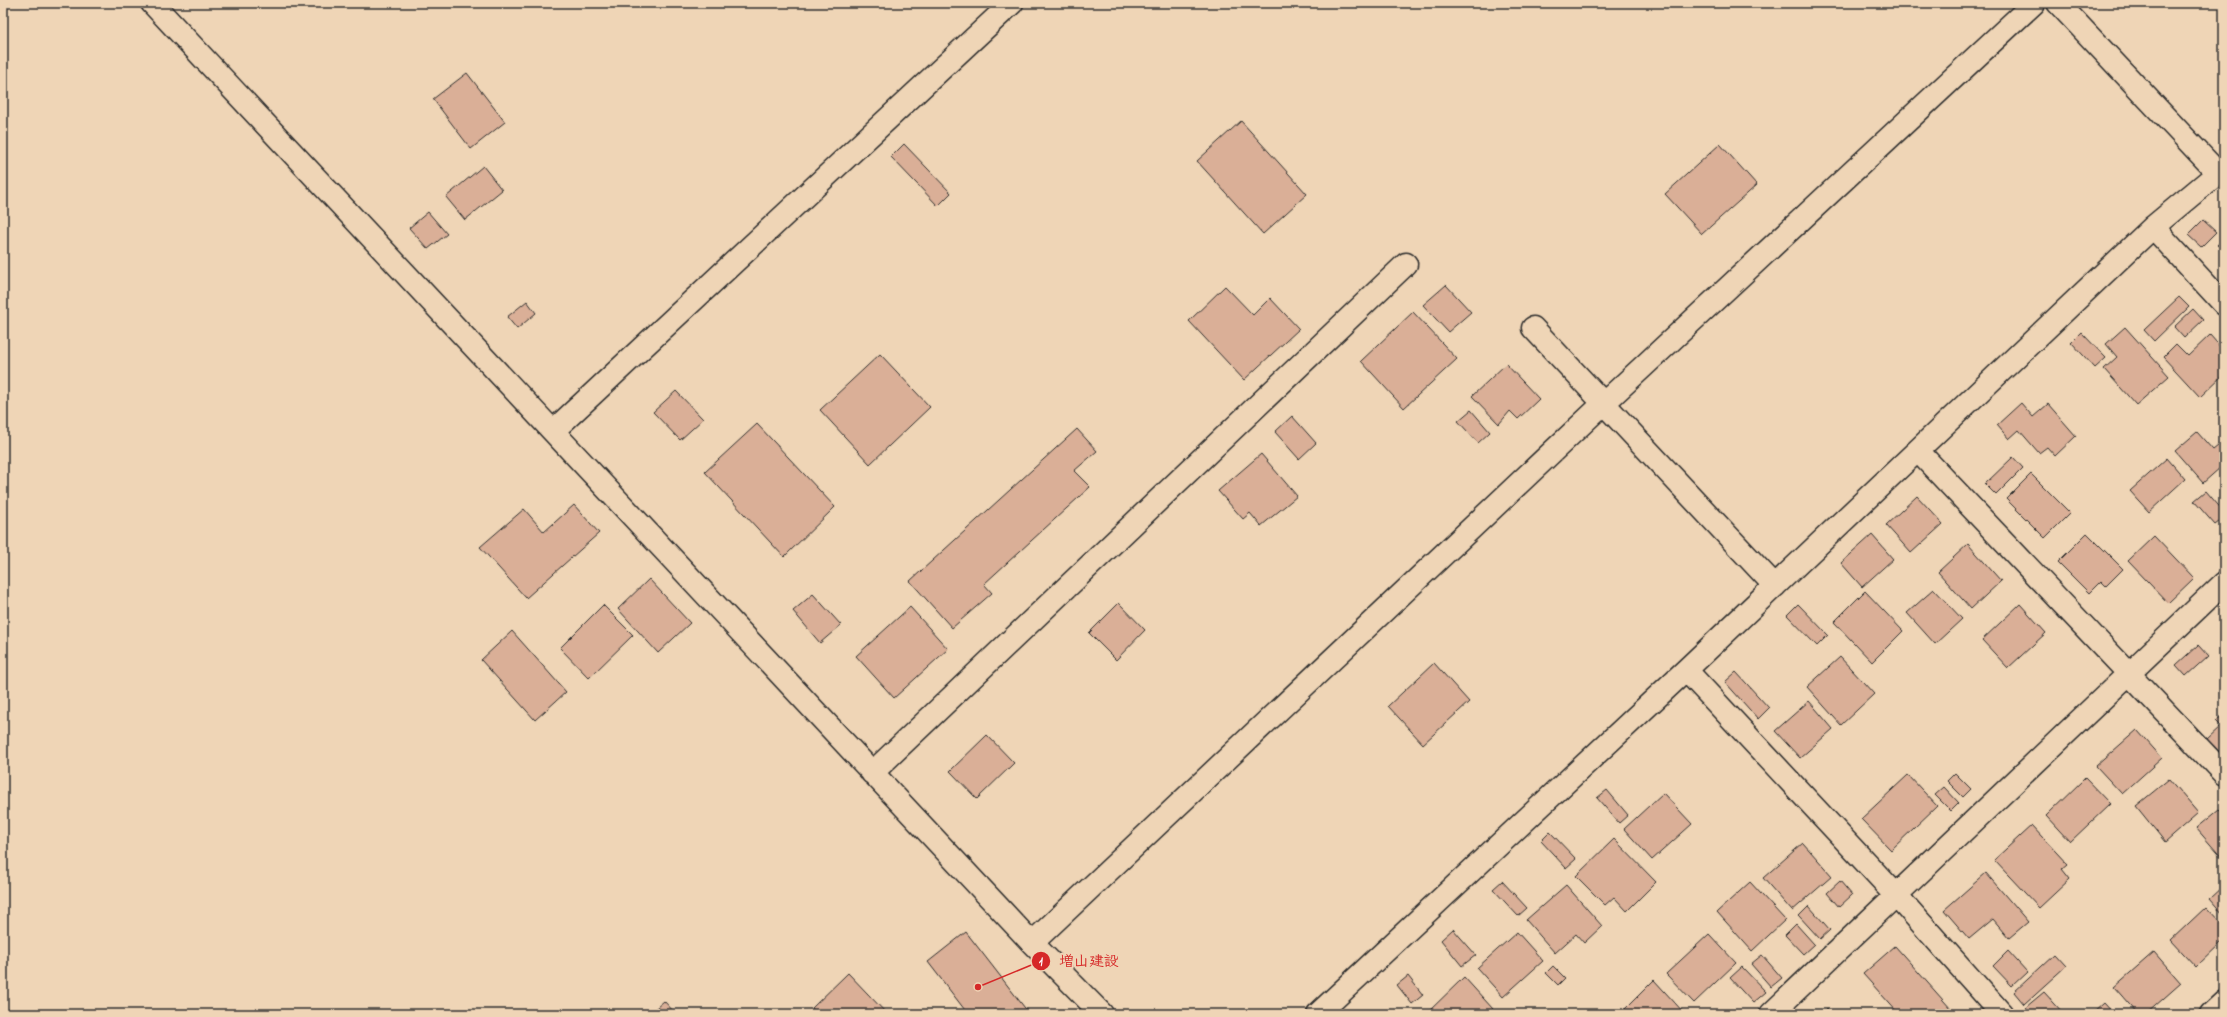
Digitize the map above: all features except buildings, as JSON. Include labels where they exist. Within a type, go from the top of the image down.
[{"type":"street","points":[[152,3],[872,773],[1032,943],[1102,1014]]},
{"type":"street","points":[[553,431],[1012,3]]},
{"type":"street","points":[[1032,943],[1603,404],[2034,3]]},
{"type":"street","points":[[1318,1014],[1686,670],[2153,227],[2221,170],[2058,3]]},
{"type":"street","points":[[2153,227],[2224,304]]},
{"type":"street","points":[[872,773],[1406,264]]},
{"type":"street","points":[[1533,328],[1774,586]]},
{"type":"street","points":[[1918,451],[2224,774]]},
{"type":"street","points":[[1771,1014],[1897,896],[2224,583]]},
{"type":"street","points":[[1686,670],[1897,896],[2002,1014]]},
{"type":"street","points":[[2211,1014],[2224,1002]]},
{"type":"place","name":"増山建設","points":[[978,987]]}]
